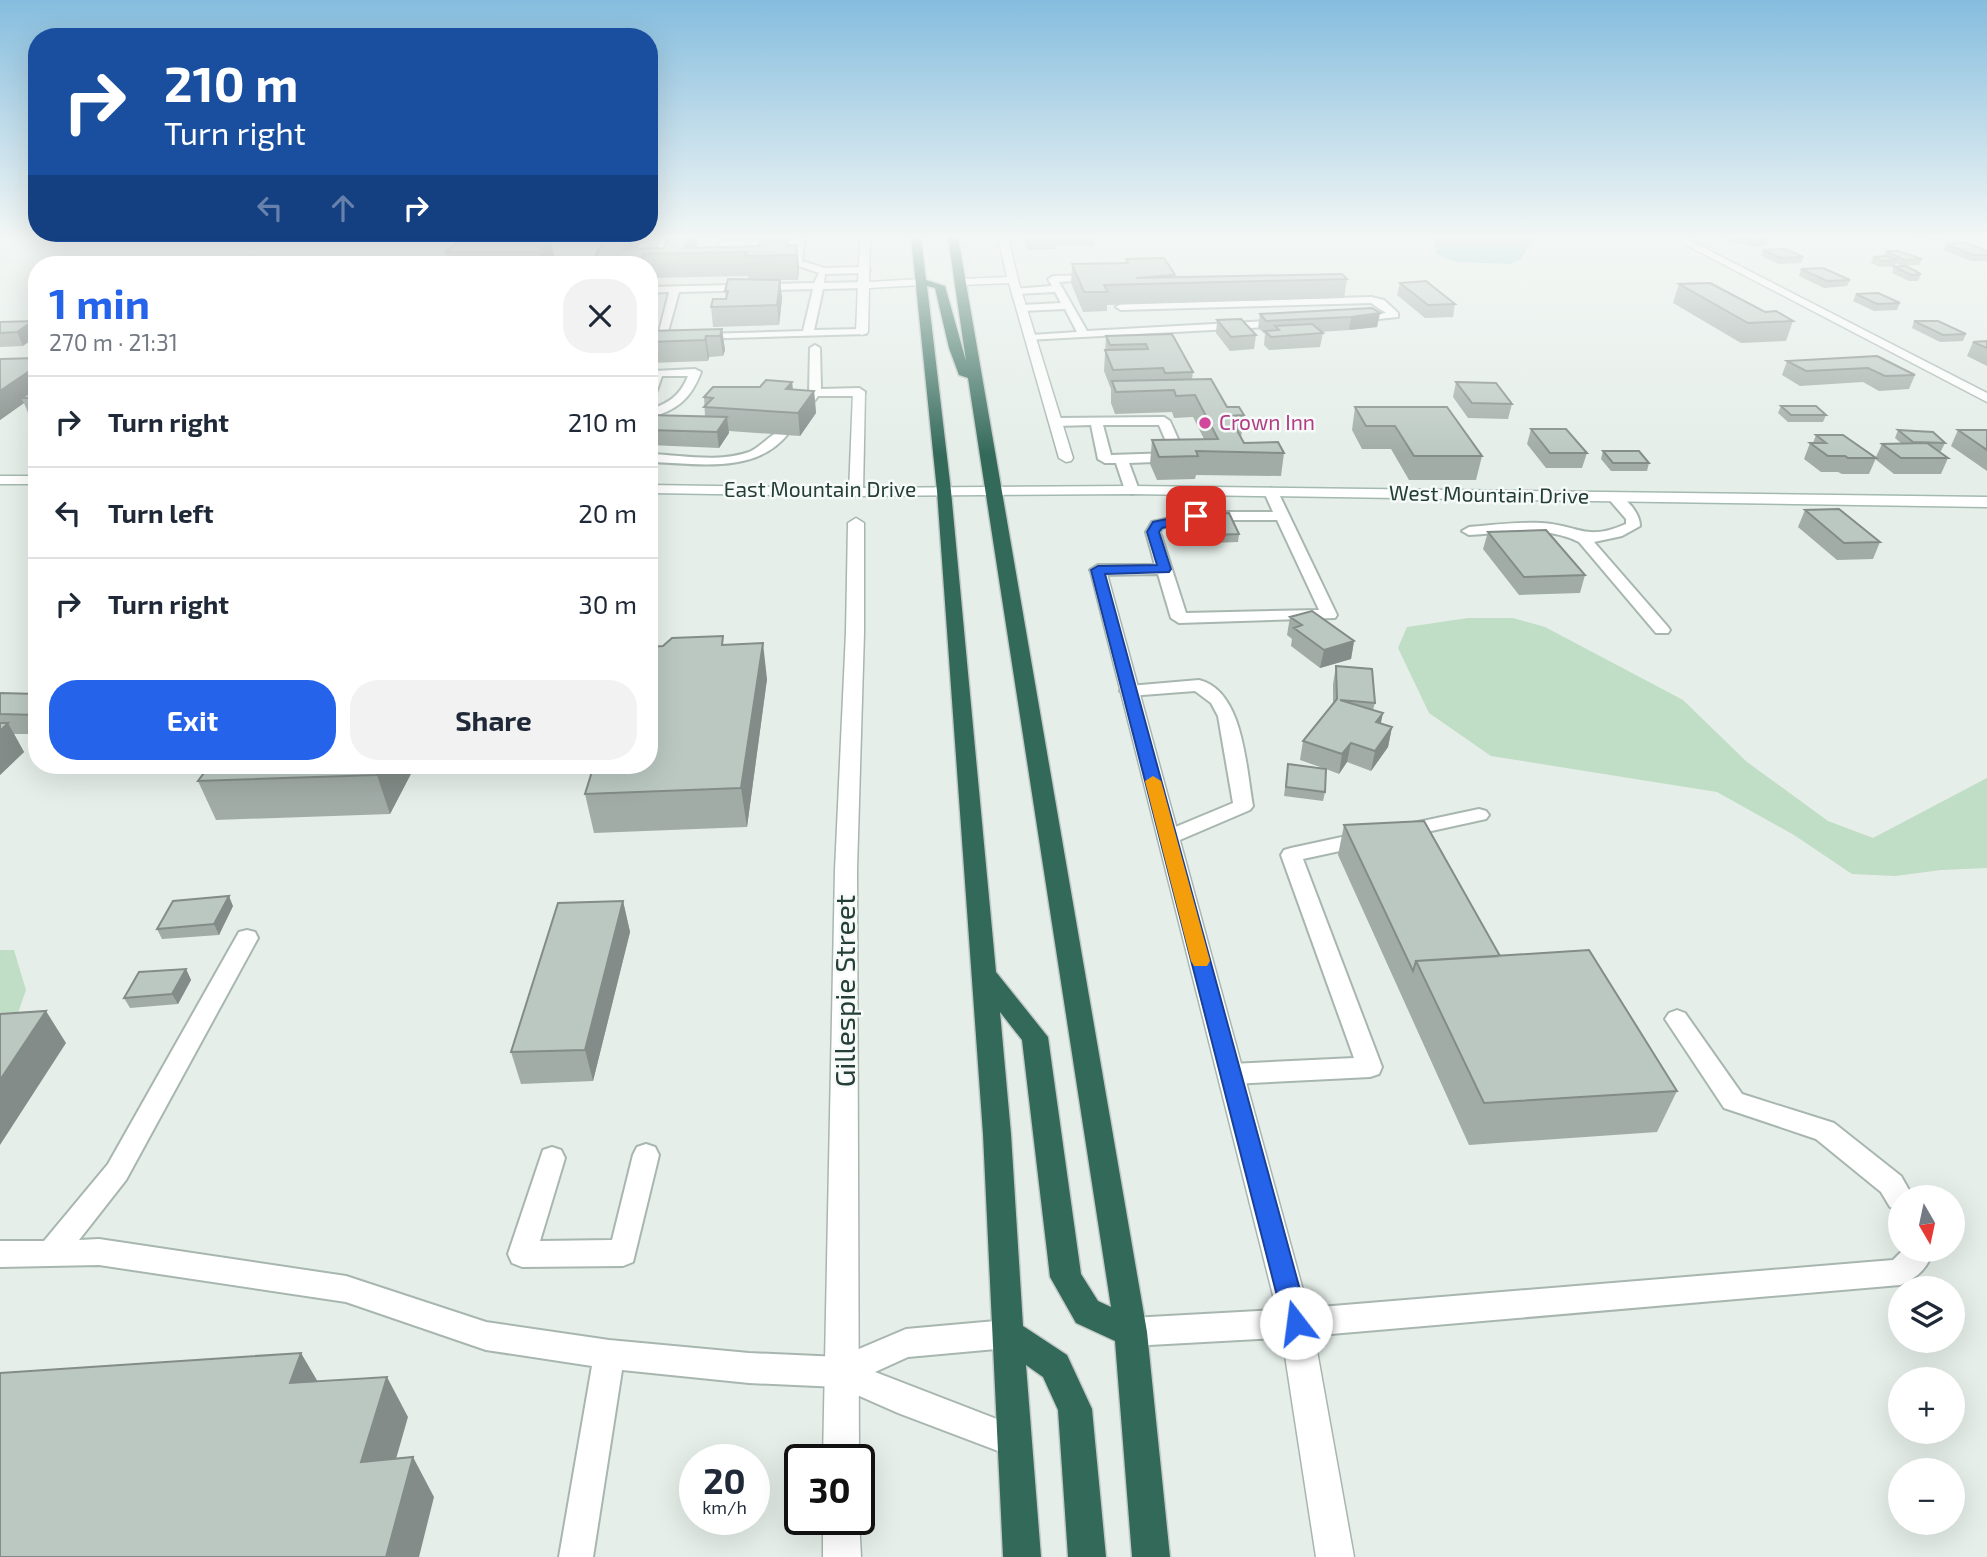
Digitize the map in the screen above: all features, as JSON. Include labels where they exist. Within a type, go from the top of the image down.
[{"type":"highway","points":[[924,310],[944,491],[997,1134],[1022,1557]]},
{"type":"highway","points":[[946,310],[955,348],[965,375],[976,392]]},
{"type":"highway","points":[[965,310],[976,392],[1131,1332],[1151,1557]]},
{"type":"highway","points":[[982,972],[1035,1037],[1066,1277],[1087,1312],[1131,1332]]},
{"type":"highway","points":[[1007,1334],[1055,1366],[1075,1409],[1087,1557]]},
{"type":"street","points":[[862,332],[863,310]]},
{"type":"street","points":[[1022,310],[1066,458]]},
{"type":"street","points":[[1816,310],[1987,398]]},
{"type":"street","points":[[856,492],[859,392]]},
{"type":"street","points":[[0,480],[28,480]]},
{"type":"street","name":"East Mountain Drive","points":[[658,489],[856,492],[992,490]]},
{"type":"street","name":"West Mountain Drive","points":[[992,490],[1987,502]]},
{"type":"street","name":"Gillespie Street","points":[[841,1444],[846,870],[855,632],[856,523]]},
{"type":"street","points":[[1098,570],[1296,1323],[1335,1557]]},
{"type":"street","points":[[841,1535],[842,1557]]},
{"type":"lane","points":[[669,310],[661,338],[862,332]]},
{"type":"lane","points":[[808,333],[812,310]]},
{"type":"lane","points":[[1071,310],[1084,335]]},
{"type":"lane","points":[[1174,310],[1188,329]]},
{"type":"lane","points":[[1346,320],[1394,315],[1388,310]]},
{"type":"lane","points":[[1031,338],[1293,323]]},
{"type":"lane","points":[[800,412],[815,393],[815,348]]},
{"type":"lane","points":[[658,373],[695,372],[688,394],[658,411]]},
{"type":"lane","points":[[815,393],[859,392]]},
{"type":"lane","points":[[1056,422],[1164,421],[1179,457],[1105,459],[1096,422]]},
{"type":"lane","points":[[658,457],[740,459],[761,453],[781,435]]},
{"type":"lane","points":[[1121,458],[1132,490]]},
{"type":"lane","points":[[1271,492],[1329,615],[1179,618],[1153,532],[1157,525],[1196,516],[1282,516]]},
{"type":"lane","points":[[1584,539],[1617,533],[1633,526],[1633,518],[1614,497]]},
{"type":"lane","points":[[1469,531],[1558,528],[1574,532],[1584,539],[1662,631]]},
{"type":"lane","points":[[1098,570],[1164,569]]},
{"type":"lane","points":[[1129,691],[1199,685],[1218,700],[1227,716],[1243,806],[1168,838]]},
{"type":"lane","points":[[1231,1074],[1370,1067],[1291,855],[1479,815]]},
{"type":"lane","points":[[51,1253],[117,1172],[247,938]]},
{"type":"lane","points":[[1677,1018],[1733,1101],[1825,1131],[1892,1185]]},
{"type":"lane","points":[[552,1158],[522,1254],[623,1253],[646,1155]]},
{"type":"lane","points":[[0,1254],[99,1251],[346,1289],[486,1336],[609,1354],[749,1368],[841,1372],[898,1398],[1014,1441]]},
{"type":"lane","points":[[1131,1332],[1296,1323],[1900,1272],[1911,1262]]},
{"type":"lane","points":[[841,1372],[906,1343],[1007,1334]]},
{"type":"lane","points":[[576,1557],[609,1354]]},
{"type":"green space","points":[[1468,618],[1513,618],[1545,627],[1683,700],[1747,762],[1828,821],[1873,838],[1987,778],[1987,868],[1895,876],[1852,874],[1794,835],[1717,792],[1491,756],[1429,713],[1398,648],[1407,627]]},
{"type":"green space","points":[[0,950],[14,950],[26,990],[0,1065]]},
{"type":"building","points":[[1341,310],[1375,310],[1380,313],[1266,321],[1260,314]]},
{"type":"building","points":[[1724,310],[1776,311],[1793,321],[1748,323]]},
{"type":"building","points":[[1241,319],[1256,335],[1231,337],[1217,320]]},
{"type":"building","points":[[28,321],[28,324],[17,332],[0,333],[0,322]]},
{"type":"building","points":[[1914,321],[1938,321],[1966,334],[1943,335]]},
{"type":"building","points":[[1312,324],[1323,333],[1271,337],[1265,331],[1279,330],[1275,326]]},
{"type":"building","points":[[722,329],[720,336],[706,336],[705,340],[658,342],[658,331]]},
{"type":"building","points":[[1172,334],[1193,372],[1165,373],[1163,368],[1113,370],[1105,350],[1148,349],[1146,344],[1110,345],[1106,336]]},
{"type":"building","points":[[1987,341],[1987,348],[1973,342]]},
{"type":"building","points":[[1877,356],[1915,375],[1885,376],[1868,368],[1806,371],[1787,361]]},
{"type":"building","points":[[28,358],[28,372],[0,391],[0,359]]},
{"type":"building","points":[[1211,379],[1227,407],[1239,407],[1244,415],[1229,416],[1244,443],[1278,442],[1284,453],[1196,451],[1198,456],[1159,457],[1152,440],[1218,439],[1195,395],[1176,396],[1174,390],[1116,392],[1112,381]]},
{"type":"building","points":[[766,380],[792,382],[786,389],[814,391],[798,413],[704,407],[713,398],[704,397],[713,387],[760,387]]},
{"type":"building","points":[[1456,382],[1496,383],[1512,404],[1472,403]]},
{"type":"building","points":[[1781,406],[1816,406],[1826,415],[1791,415]]},
{"type":"building","points":[[1355,407],[1447,407],[1482,456],[1414,456],[1395,426],[1366,426]]},
{"type":"building","points":[[658,415],[727,417],[717,432],[658,430]]},
{"type":"building","points":[[1531,429],[1566,429],[1587,453],[1550,453]]},
{"type":"building","points":[[1898,430],[1933,432],[1945,443],[1913,442]]},
{"type":"building","points":[[1958,430],[1987,430],[1987,450]]},
{"type":"building","points":[[1816,435],[1843,435],[1876,458],[1828,456],[1810,443],[1826,443]]},
{"type":"building","points":[[1927,443],[1948,458],[1901,458],[1882,444]]},
{"type":"building","points":[[1603,451],[1639,451],[1649,463],[1613,463]]},
{"type":"building","points":[[1839,509],[1880,542],[1844,543],[1805,510]]},
{"type":"building","points":[[1229,513],[1239,534],[1212,535],[1203,514]]},
{"type":"building","points":[[1546,530],[1585,575],[1524,577],[1488,532]]},
{"type":"building","points":[[1312,611],[1354,641],[1324,650],[1294,628],[1302,625],[1290,617]]},
{"type":"building","points":[[723,636],[722,645],[763,643],[741,788],[585,794],[591,774],[658,774],[658,646],[663,646],[672,638]]},
{"type":"building","points":[[1336,666],[1372,669],[1375,703],[1340,700],[1383,713],[1376,722],[1392,727],[1375,751],[1351,743],[1342,754],[1303,741],[1337,699]]},
{"type":"building","points":[[0,693],[28,694],[28,715],[0,714]]},
{"type":"building","points":[[0,723],[8,723],[0,731]]},
{"type":"building","points":[[1288,764],[1326,769],[1325,792],[1286,787]]},
{"type":"building","points":[[203,774],[378,774],[377,775],[198,781]]},
{"type":"building","points":[[1424,821],[1500,956],[1416,961],[1413,971],[1344,825]]},
{"type":"building","points":[[229,896],[214,924],[157,929],[173,901]]},
{"type":"building","points":[[623,901],[585,1050],[511,1052],[558,903]]},
{"type":"building","points":[[1589,950],[1677,1091],[1484,1103],[1416,961]]},
{"type":"building","points":[[186,969],[172,994],[124,998],[139,972]]},
{"type":"building","points":[[46,1011],[0,1080],[0,1014]]},
{"type":"building","points":[[301,1353],[290,1383],[387,1377],[361,1462],[413,1457],[386,1557],[0,1557],[0,1373]]},
{"type":"slow traffic","points":[[1153,781],[1201,961]]},
{"type":"place","name":"Crown Inn","points":[[1205,423]]},
{"type":"route","points":[[1196,516],[1157,525],[1153,532],[1164,569],[1098,570],[1296,1323]]}]
